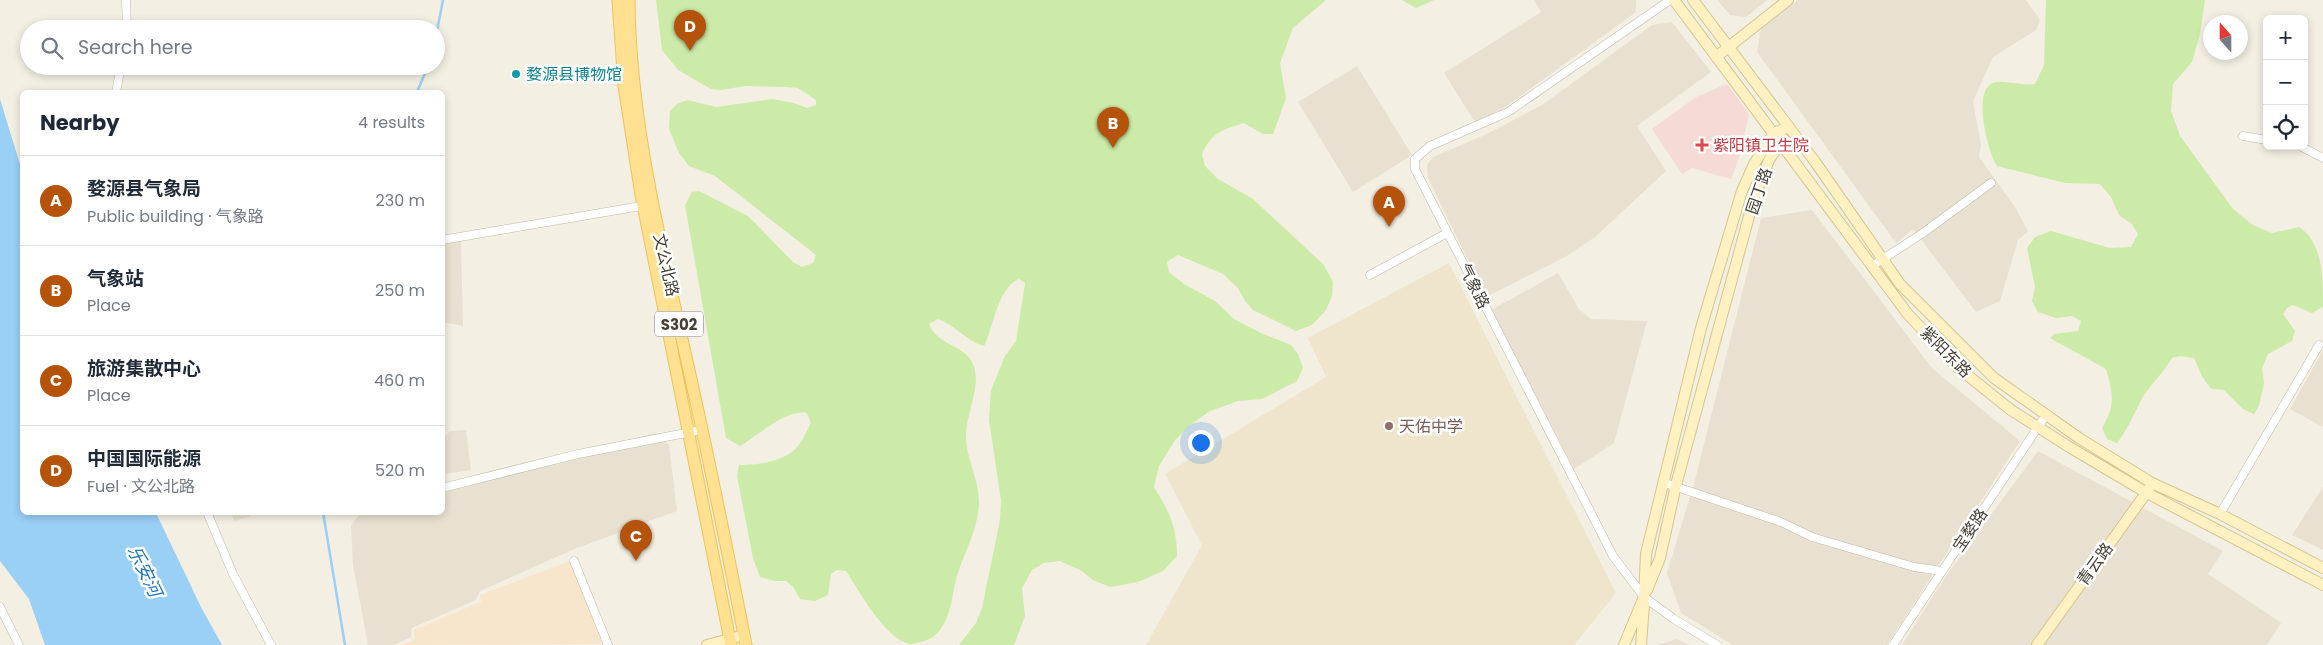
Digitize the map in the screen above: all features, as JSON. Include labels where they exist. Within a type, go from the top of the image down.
[{"type":"main road","name":"文公北路","points":[[618,0],[624,86],[648,205],[689,432],[731,642]]},
{"type":"main road","name":"文公北路","points":[[629,0],[633,79],[648,205],[701,430],[745,640]]},
{"type":"main road","name":"紫阳东路","points":[[1672,0],[1774,133],[1780,144],[1907,313],[1956,366],[2011,410],[2147,493],[2323,585]]},
{"type":"main road","name":"紫阳东路","points":[[1693,0],[1789,126],[1900,284],[1994,378],[2046,415],[2152,484],[2220,514],[2323,568]]},
{"type":"main road","points":[[1716,56],[1788,0]]},
{"type":"main road","points":[[1774,133],[1789,126]]},
{"type":"main road","name":"园丁路","points":[[1624,645],[1660,558],[1676,485],[1754,198],[1769,160],[1789,126]]},
{"type":"main road","name":"园丁路","points":[[1641,645],[1646,554],[1665,483],[1701,328],[1742,191],[1754,164],[1774,133]]},
{"type":"main road","name":"青云路","points":[[2037,645],[2152,484]]},
{"type":"main road","points":[[707,645],[745,640]]},
{"type":"street","points":[[126,0],[127,20]]},
{"type":"street","name":"气象路","points":[[1672,0],[1508,112],[1430,146],[1415,158],[1415,169],[1613,556],[1644,597],[1674,619],[1717,645]]},
{"type":"street","points":[[116,90],[119,75]]},
{"type":"street","points":[[2243,136],[2263,139]]},
{"type":"street","points":[[2308,150],[2323,158]]},
{"type":"street","points":[[1872,266],[1884,260],[1991,183]]},
{"type":"street","points":[[445,239],[648,205]]},
{"type":"street","points":[[1370,275],[1447,233]]},
{"type":"street","points":[[2220,514],[2319,346]]},
{"type":"street","name":"宝婺路","points":[[1893,645],[2046,415]]},
{"type":"street","points":[[445,487],[596,450],[701,430]]},
{"type":"street","points":[[1665,483],[1676,485],[1781,522],[1812,537],[1914,567],[1942,571]]},
{"type":"street","points":[[208,515],[233,574],[271,645]]},
{"type":"street","points":[[574,561],[608,645]]},
{"type":"street","points":[[0,607],[18,645]]},
{"type":"shaded area","points":[[1534,0],[1636,0],[1636,12],[1507,106],[1475,122],[1444,73],[1541,12]]},
{"type":"shaded area","points":[[1717,0],[1767,0],[1746,17],[1730,15]]},
{"type":"shaded area","points":[[1798,0],[2026,0],[2040,20],[2036,30],[1993,57],[1973,101],[1981,145],[1979,157],[2015,207],[2028,231],[2018,240],[2000,301],[1976,312],[1913,229],[1896,243],[1757,52],[1761,28]]},
{"type":"shaded area","points":[[1672,22],[1711,72],[1637,126],[1666,171],[1595,237],[1565,257],[1486,297],[1428,178],[1427,165],[1433,157],[1487,134],[1542,105],[1652,25]]},
{"type":"shaded area","points":[[1357,66],[1412,155],[1353,192],[1298,102]]},
{"type":"shaded area","name":"紫阳镇卫生院","points":[[1727,84],[1749,114],[1738,161],[1731,179],[1692,168],[1682,174],[1652,129],[1696,97]]},
{"type":"shaded area","points":[[1812,210],[1932,368],[2020,441],[1887,645],[1733,645],[1681,613],[1667,573],[1695,480],[1761,218]]},
{"type":"shaded area","points":[[461,240],[463,326],[445,322],[445,243]]},
{"type":"shaded area","name":"天佑中学","points":[[1449,263],[1616,593],[1574,645],[1146,645],[1202,545],[1165,474],[1326,377],[1308,338]]},
{"type":"shaded area","points":[[1558,273],[1579,309],[1591,319],[1647,321],[1614,443],[1574,469],[1491,310]]},
{"type":"shaded area","points":[[2323,350],[2323,427],[2290,409]]},
{"type":"shaded area","points":[[466,430],[471,470],[445,474],[445,435],[450,431]]},
{"type":"shaded area","points":[[656,433],[669,445],[677,511],[572,550],[480,591],[476,600],[412,628],[411,637],[394,645],[368,645],[353,565],[351,526],[361,515],[445,515],[445,484]]},
{"type":"shaded area","points":[[2038,451],[2223,551],[2208,574],[2281,623],[2267,645],[1902,645],[1946,576]]},
{"type":"shaded area","points":[[2323,487],[2323,550],[2292,535]]},
{"type":"shaded area","points":[[232,515],[252,516],[234,521]]},
{"type":"shaded area","points":[[570,561],[602,644],[400,645],[415,639],[413,630],[481,602],[480,595]]},
{"type":"shaded area","points":[[1677,639],[1689,645],[1657,645]]},
{"type":"green space","points":[[656,0],[1326,0],[1293,28],[1280,63],[1286,98],[1273,134],[1263,134],[1244,123],[1218,133],[1210,141],[1202,154],[1205,166],[1218,179],[1253,199],[1324,265],[1333,282],[1332,296],[1326,310],[1312,325],[1296,331],[1253,310],[1245,301],[1238,288],[1223,274],[1178,255],[1167,262],[1169,272],[1184,284],[1215,301],[1234,319],[1261,333],[1291,345],[1298,354],[1303,368],[1297,381],[1262,399],[1238,401],[1210,411],[1190,425],[1175,440],[1159,466],[1154,487],[1171,520],[1177,545],[1177,556],[1163,571],[1138,582],[1110,587],[1093,580],[1082,571],[1060,561],[1044,563],[1032,570],[1022,588],[1025,616],[1014,645],[959,645],[976,623],[982,608],[1000,520],[1001,500],[989,420],[991,390],[1005,356],[1016,341],[1025,283],[1019,279],[1012,283],[1001,299],[984,346],[972,341],[938,319],[929,324],[941,338],[964,352],[970,358],[976,378],[975,392],[968,420],[966,443],[979,495],[978,514],[957,576],[948,615],[938,632],[931,638],[921,642],[910,644],[901,641],[874,614],[846,571],[837,570],[831,574],[828,595],[815,601],[800,599],[793,587],[786,581],[775,581],[760,577],[753,558],[737,476],[739,465],[771,462],[786,456],[798,446],[811,423],[807,413],[799,413],[790,415],[773,424],[740,446],[726,438],[685,205],[692,192],[699,191],[748,216],[793,262],[802,267],[813,263],[816,255],[715,176],[689,166],[679,153],[669,129],[670,111],[677,104],[687,100],[716,107],[772,99],[794,103],[807,108],[816,105],[816,100],[798,88],[745,86],[722,90],[711,89],[678,70],[662,50]]},
{"type":"green space","points":[[1402,0],[1434,0],[1416,8]]},
{"type":"green space","points":[[2046,0],[2205,0],[2200,34],[2192,62],[2173,84],[2171,111],[2180,136],[2233,209],[2253,225],[2272,233],[2299,227],[2307,234],[2317,251],[2322,272],[2323,307],[2312,313],[2293,305],[2287,308],[2283,314],[2295,331],[2292,341],[2268,354],[2262,368],[2264,383],[2259,406],[2254,414],[2243,409],[2224,390],[2211,389],[2203,378],[2194,358],[2180,356],[2172,358],[2144,395],[2129,425],[2117,443],[2107,439],[2102,428],[2110,413],[2112,399],[2106,369],[2050,338],[2054,334],[2078,331],[2081,321],[2072,316],[2056,318],[2038,312],[2032,301],[2035,287],[2027,248],[2035,237],[2051,231],[2110,248],[2131,247],[2138,234],[2132,224],[2119,215],[2111,197],[2100,184],[2065,183],[1997,166],[1993,159],[1983,120],[1984,95],[1988,86],[1996,82],[2035,84],[2044,65]]},
{"type":"water","name":"乐安河","points":[[0,99],[20,164],[20,515],[157,515],[201,607],[222,645],[45,645],[29,599],[0,561]]},
{"type":"waterway","points":[[439,20],[443,0]]},
{"type":"waterway","points":[[418,90],[424,75]]},
{"type":"waterway","points":[[323,515],[345,645]]},
{"type":"place","name":"中国国际能源","points":[[690,51]]},
{"type":"place","name":"婺源县博物馆","points":[[516,74]]},
{"type":"place","name":"紫阳镇卫生院","points":[[1702,145]]},
{"type":"place","name":"气象站","points":[[1113,148]]},
{"type":"place","name":"婺源县气象局","points":[[1389,227]]},
{"type":"place","name":"天佑中学","points":[[1389,426]]},
{"type":"place","name":"旅游集散中心","points":[[636,561]]}]
